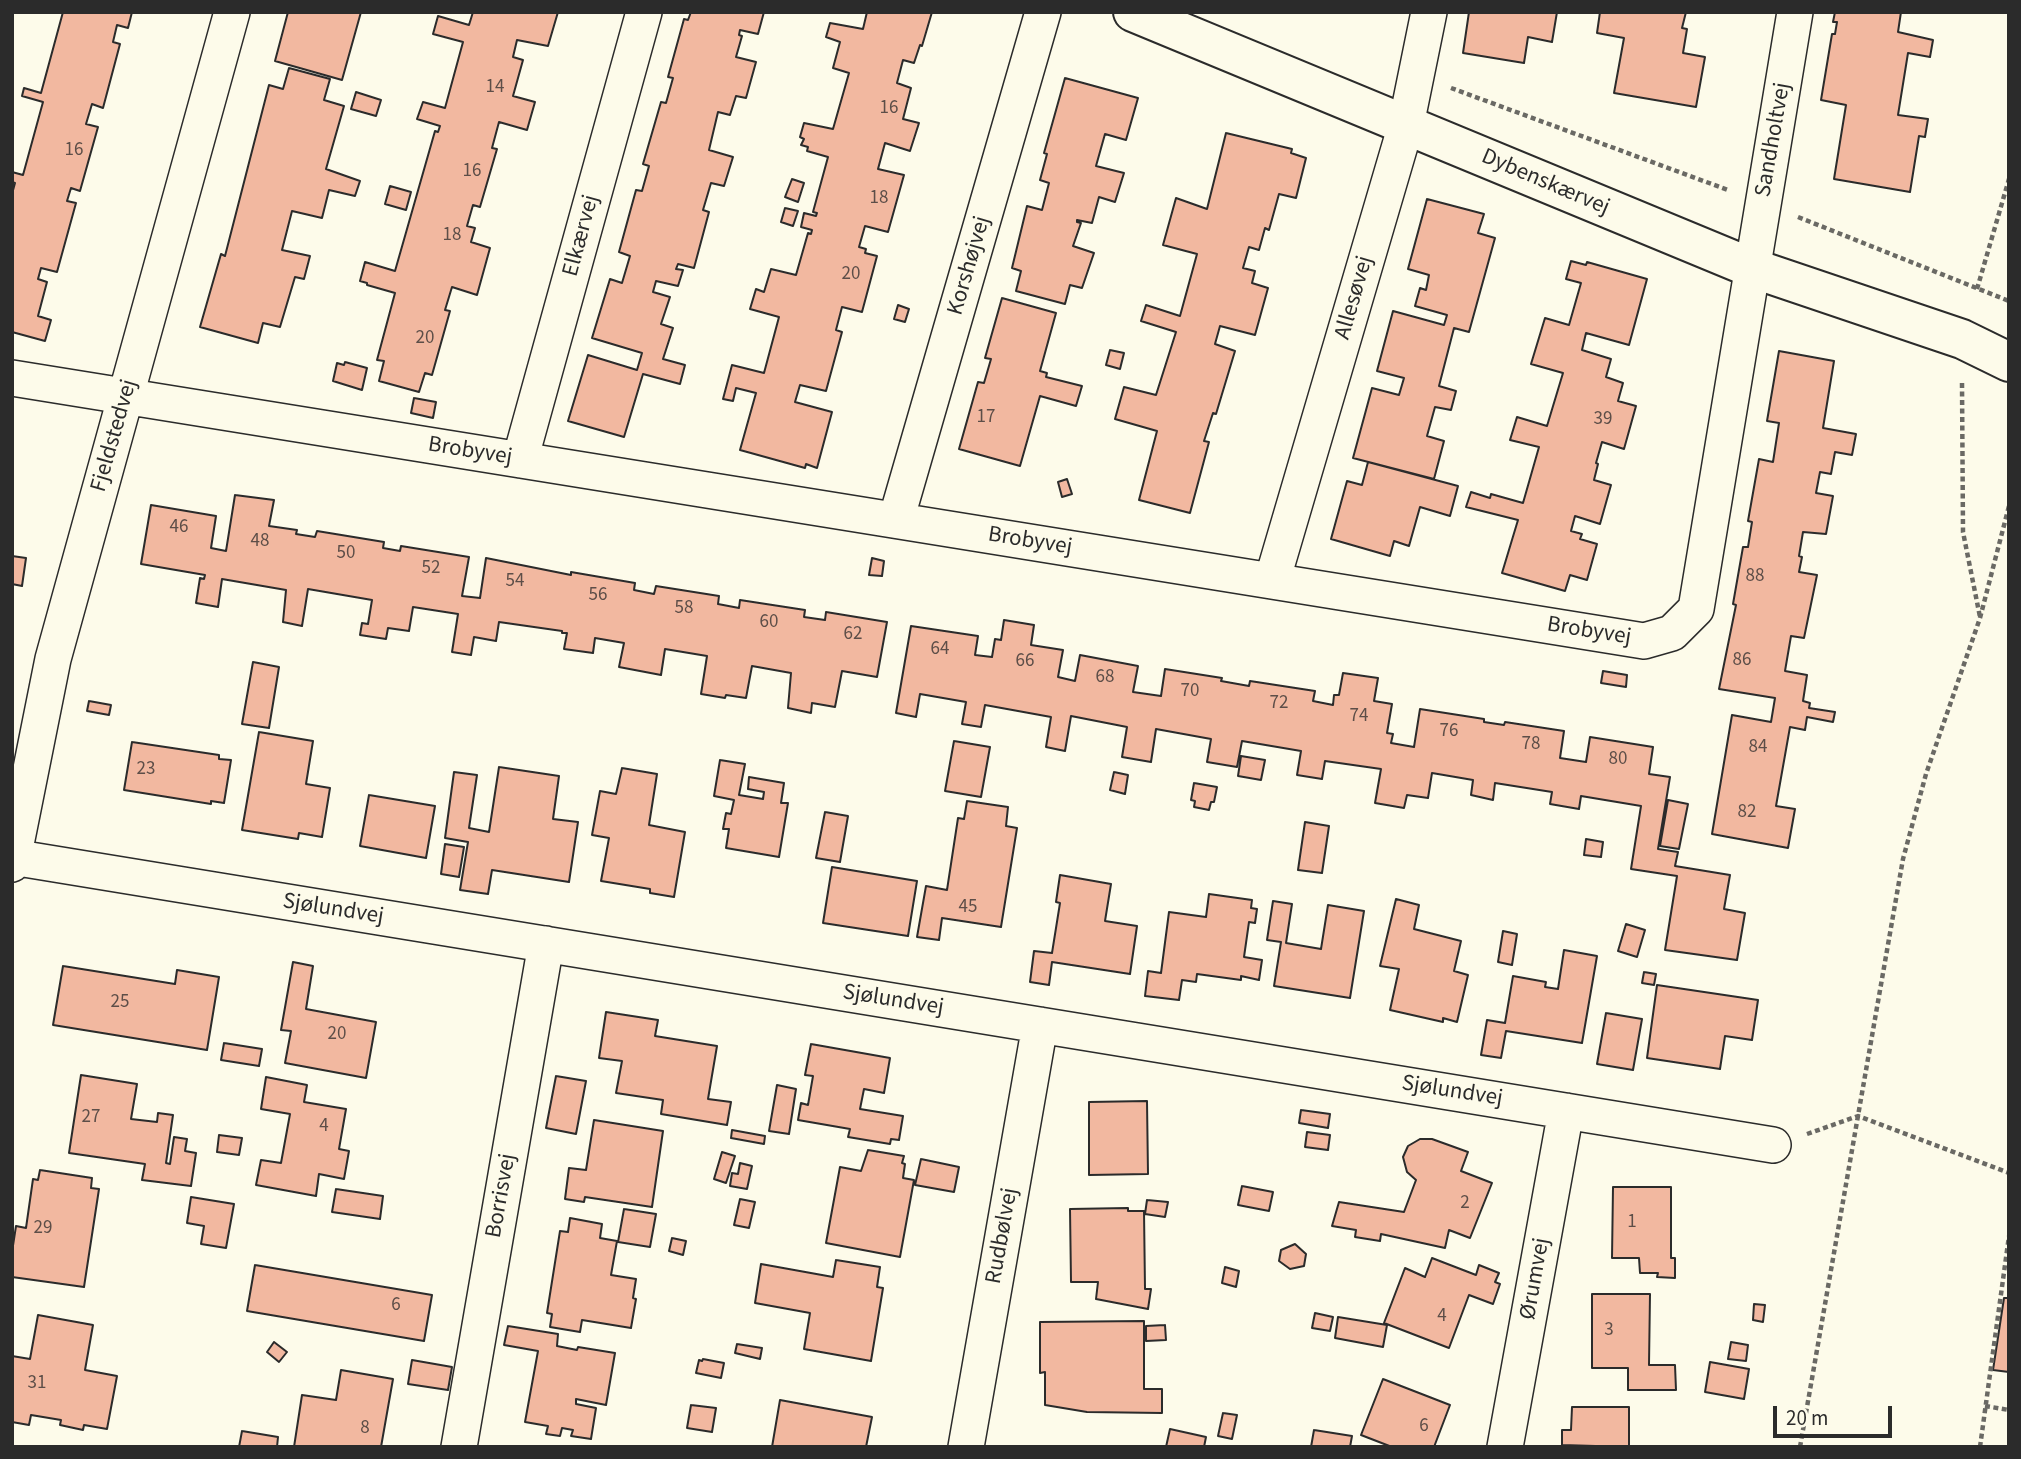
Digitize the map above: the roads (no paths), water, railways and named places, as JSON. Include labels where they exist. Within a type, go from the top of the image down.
[{"type":"street","name":"Fjeldstedvej","points":[[13,860],[53,659],[232,12]]},
{"type":"street","name":"Elkærvej","points":[[520,460],[644,12]]},
{"type":"street","name":"Korshøjvej","points":[[896,520],[1044,12]]},
{"type":"street","name":"Dybenskærvej","points":[[1133,12],[1752,268],[1962,339],[2009,362]]},
{"type":"street","name":"Allesøvej","points":[[1272,581],[1406,125],[1429,12]]},
{"type":"street","name":"Sandholtvej","points":[[1752,268],[1795,12]]},
{"type":"street","name":"Brobyvej","points":[[12,378],[1644,641],[1672,633],[1696,609],[1752,268]]},
{"type":"street","name":"Dybenskærvej","points":[[1962,339],[2009,347]]},
{"type":"street","name":"Sjølundvej","points":[[13,860],[545,944],[1773,1145]]},
{"type":"street","name":"Borrisvej","points":[[459,1447],[545,944]]},
{"type":"street","name":"Rudbølvej","points":[[966,1447],[1040,1025]]},
{"type":"street","name":"Ørumvej","points":[[1505,1447],[1566,1111]]}]
